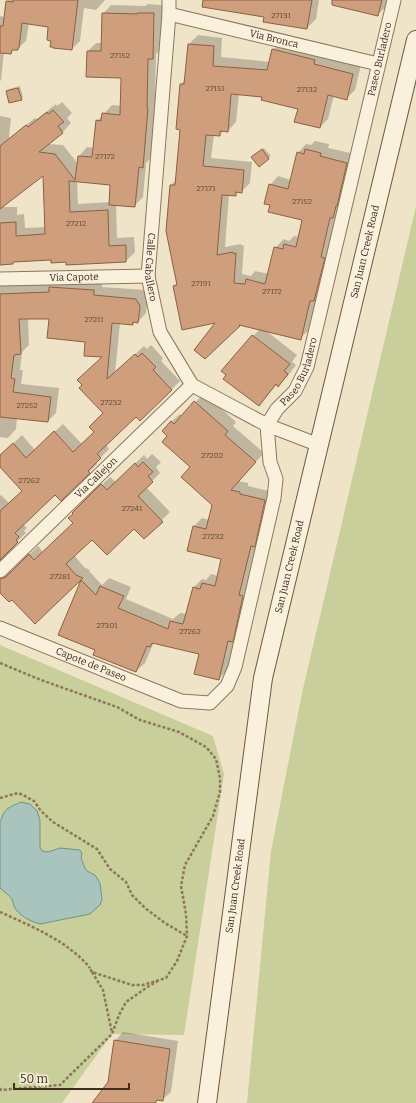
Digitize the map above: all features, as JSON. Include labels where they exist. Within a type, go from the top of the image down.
[{"type":"main road","name":"San Juan Creek Road","points":[[207,1103],[263,678],[416,40]]},
{"type":"street","name":"Calle Caballero","points":[[169,0],[148,276],[160,332],[192,385]]},
{"type":"street","name":"Paseo Burladero","points":[[267,425],[277,409],[295,391],[307,367],[394,0]]},
{"type":"street","name":"Via Bronca","points":[[169,14],[378,64]]},
{"type":"street","name":"Via Capote","points":[[0,279],[148,276]]},
{"type":"street","points":[[192,385],[267,425],[319,445]]},
{"type":"street","name":"Via Callejon","points":[[0,571],[192,385]]},
{"type":"street","name":"Capote de Paseo","points":[[0,628],[181,701],[210,703],[227,686],[235,667],[274,498],[276,479],[270,462],[267,425]]},
{"type":"path","points":[[0,663],[41,680],[117,707],[140,720],[179,732],[206,747],[216,759],[220,778],[220,792],[213,816],[185,865],[181,886],[186,914],[187,936],[177,961],[166,978],[149,986],[126,1002],[119,1015],[112,1034],[60,1086],[1,1090],[0,1088]]},
{"type":"path","points":[[0,798],[18,793],[23,795],[34,802],[53,822],[97,848],[110,869],[126,882],[132,895],[145,908],[165,923],[187,936]]},
{"type":"path","points":[[0,912],[30,925],[67,947],[89,966],[103,990],[112,1034]]},
{"type":"path","points":[[92,972],[132,985],[143,985],[166,978]]},
{"type":"green space","points":[[416,206],[416,1103],[247,1103],[271,851],[302,693]]},
{"type":"green space","points":[[0,645],[213,736],[224,774],[184,1035],[112,1034],[62,1103],[0,1103]]},
{"type":"water","points":[[21,802],[30,804],[37,811],[40,820],[40,847],[42,851],[48,852],[60,848],[80,850],[85,868],[87,871],[95,875],[100,883],[102,899],[100,905],[90,914],[40,924],[21,915],[16,909],[12,899],[0,888],[0,822],[7,809]]},
{"type":"building","points":[[13,0],[78,0],[72,50],[50,47],[51,41],[47,40],[48,27],[22,23],[18,50],[12,50],[11,54],[0,53],[0,26],[3,26],[6,1],[13,2]]},
{"type":"building","points":[[203,0],[312,0],[307,29],[263,22],[264,17],[202,7]]},
{"type":"building","points":[[332,0],[382,0],[378,16],[332,5]]},
{"type":"building","points":[[102,13],[154,13],[153,59],[148,59],[148,108],[143,168],[139,167],[135,207],[109,205],[110,185],[69,181],[70,212],[108,210],[109,246],[126,245],[126,262],[66,265],[66,262],[51,263],[51,260],[13,262],[13,264],[0,265],[0,223],[16,222],[16,236],[45,234],[43,176],[0,209],[0,146],[26,125],[28,127],[47,112],[48,114],[53,110],[64,122],[58,126],[63,133],[39,152],[55,154],[75,180],[78,156],[92,157],[96,120],[101,121],[102,113],[120,115],[121,78],[86,77],[87,51],[101,51]]},
{"type":"building","points":[[188,44],[214,46],[213,66],[267,70],[272,49],[315,60],[314,64],[353,74],[347,100],[328,95],[320,128],[294,122],[298,109],[261,100],[262,97],[231,94],[228,132],[220,131],[220,136],[206,135],[203,166],[244,170],[242,193],[236,192],[236,196],[222,195],[217,255],[233,252],[234,254],[236,253],[234,283],[245,284],[246,279],[265,284],[274,247],[283,249],[284,244],[296,247],[302,220],[268,212],[270,205],[264,204],[269,184],[288,189],[297,152],[304,154],[305,149],[321,153],[320,156],[347,163],[337,206],[333,218],[330,218],[321,257],[325,258],[314,301],[310,301],[301,340],[239,325],[240,326],[205,359],[194,350],[215,323],[182,330],[173,286],[177,285],[166,231],[170,185],[175,185],[180,130],[176,129],[180,84],[184,84]]},
{"type":"building","points":[[18,88],[22,100],[9,103],[6,91]]},
{"type":"building","points":[[262,149],[269,159],[259,167],[251,157]]},
{"type":"building","points":[[49,287],[94,290],[94,295],[136,299],[140,306],[138,323],[133,322],[133,325],[112,323],[107,379],[135,354],[138,357],[142,353],[156,367],[153,370],[172,390],[140,421],[136,417],[97,454],[101,458],[88,471],[90,473],[61,501],[55,495],[15,533],[19,537],[16,540],[18,542],[0,560],[0,511],[22,491],[0,467],[0,455],[13,443],[26,458],[54,431],[73,452],[94,432],[89,427],[103,413],[79,388],[82,385],[77,380],[102,357],[84,356],[85,342],[47,338],[49,319],[19,319],[21,354],[14,355],[11,378],[15,379],[13,392],[51,397],[48,422],[0,417],[0,294],[49,292]]},
{"type":"building","points":[[252,335],[290,364],[284,371],[288,374],[278,387],[276,384],[259,406],[223,379],[226,375],[221,371]]},
{"type":"building","points":[[194,401],[228,431],[225,435],[256,462],[231,490],[240,492],[240,494],[265,500],[255,547],[251,546],[239,595],[243,596],[233,642],[228,641],[219,680],[194,674],[199,654],[152,643],[150,647],[147,646],[136,672],[93,655],[95,650],[58,635],[81,580],[96,595],[100,586],[124,596],[118,608],[168,629],[170,621],[183,624],[193,587],[200,589],[202,583],[215,586],[221,559],[187,551],[193,526],[206,529],[212,505],[181,477],[190,467],[162,442],[167,436],[162,431],[171,421],[174,424]]},
{"type":"building","points":[[143,462],[153,472],[148,476],[153,482],[138,496],[163,522],[144,539],[134,529],[107,555],[92,540],[66,564],[76,575],[83,578],[35,624],[12,600],[9,602],[0,593],[0,579],[6,577],[29,554],[34,560],[73,523],[68,518],[101,484],[107,490],[135,463],[138,467]]},
{"type":"building","points":[[114,1040],[170,1049],[163,1101],[157,1100],[155,1103],[92,1103],[108,1082]]}]
